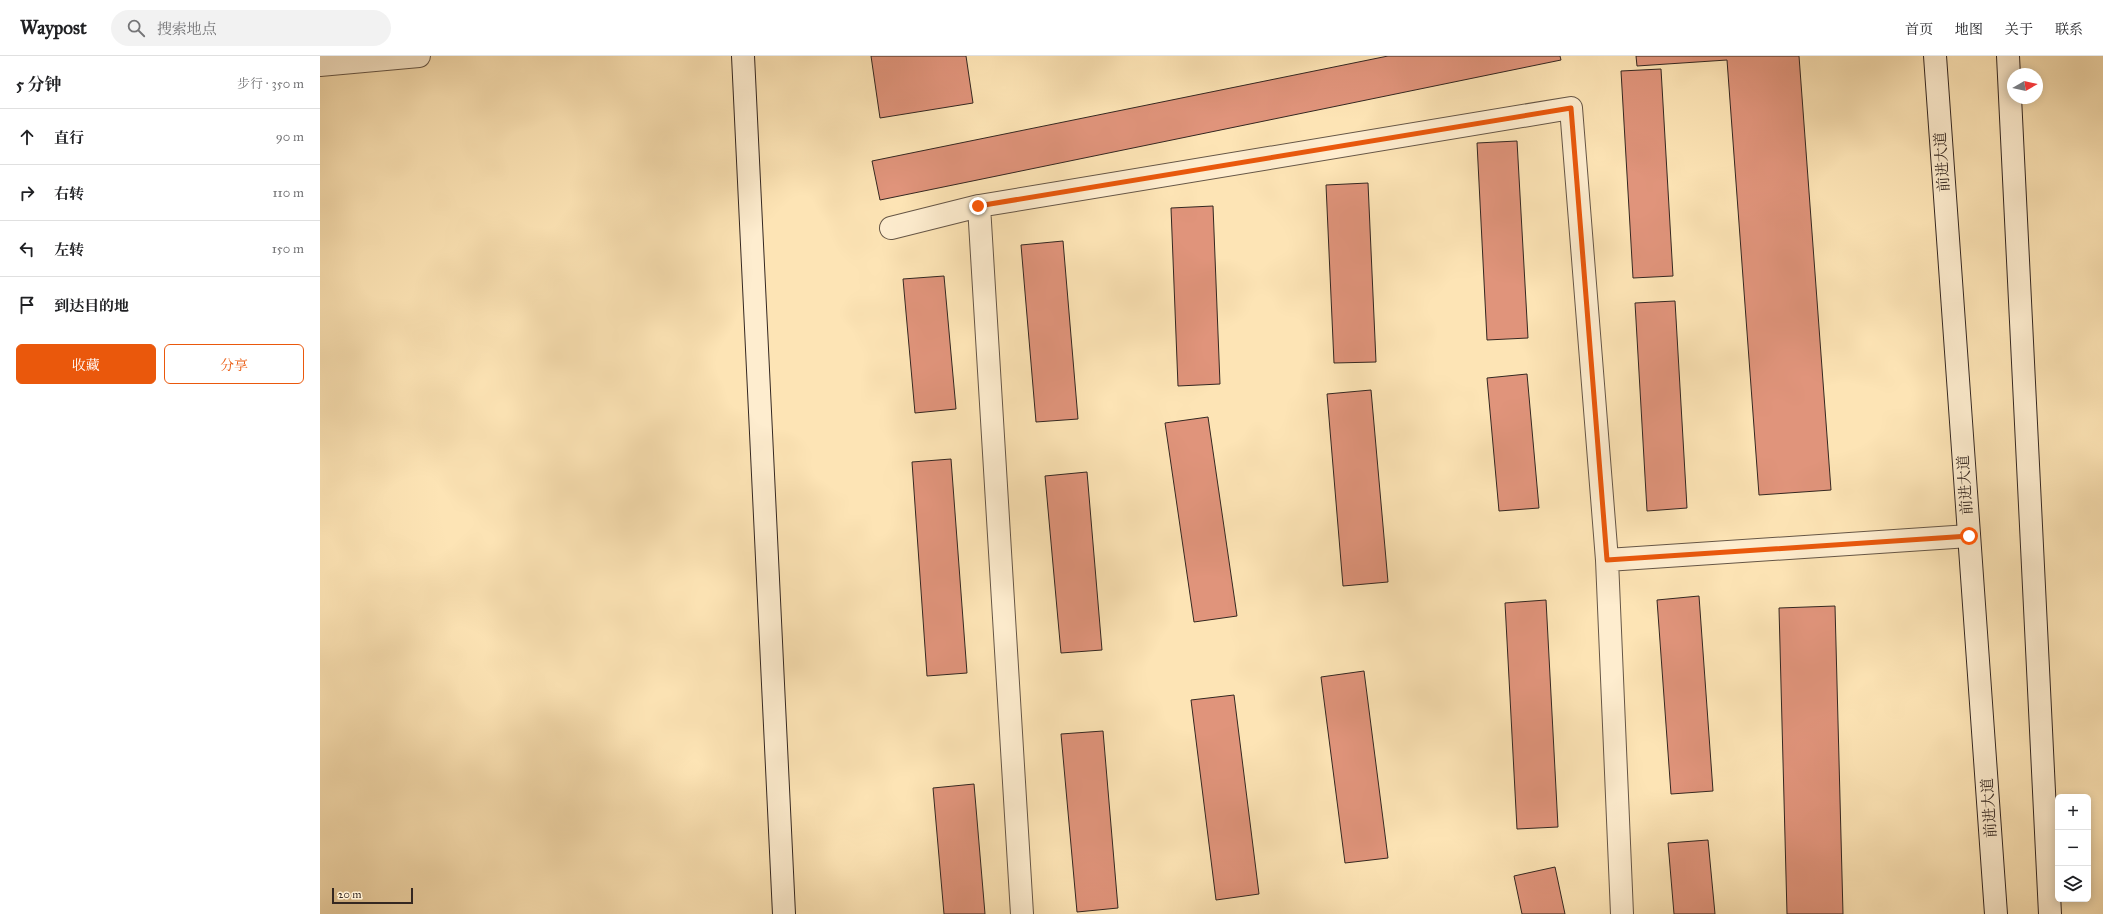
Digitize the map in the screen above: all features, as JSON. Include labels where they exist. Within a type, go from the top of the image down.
[{"type":"street","points":[[320,65],[419,56]]},
{"type":"street","points":[[743,56],[784,914]]},
{"type":"street","name":"前进大道","points":[[1935,56],[1996,914]]},
{"type":"street","points":[[2008,56],[2050,914]]},
{"type":"street","points":[[891,228],[978,206],[1571,108],[1607,560],[1622,914]]},
{"type":"street","points":[[978,206],[1022,914]]},
{"type":"street","points":[[1607,560],[1969,536]]},
{"type":"building","points":[[871,56],[966,56],[973,103],[880,118]]},
{"type":"building","points":[[1388,56],[1560,56],[1561,60],[880,200],[872,161]]},
{"type":"building","points":[[1636,56],[1799,56],[1831,490],[1759,495],[1727,60],[1637,66]]},
{"type":"building","points":[[1661,69],[1673,276],[1633,278],[1621,71]]},
{"type":"building","points":[[1517,141],[1528,338],[1487,340],[1477,143]]},
{"type":"building","points":[[1368,183],[1376,362],[1334,363],[1326,185]]},
{"type":"building","points":[[1213,206],[1220,384],[1178,386],[1171,208]]},
{"type":"building","points":[[1063,241],[1078,419],[1036,422],[1021,245]]},
{"type":"building","points":[[944,276],[956,409],[915,413],[903,279]]},
{"type":"building","points":[[1675,301],[1687,508],[1647,511],[1635,303]]},
{"type":"building","points":[[1527,374],[1539,508],[1499,511],[1487,378]]},
{"type":"building","points":[[1371,390],[1388,582],[1343,586],[1327,394]]},
{"type":"building","points":[[1208,417],[1237,616],[1194,622],[1165,423]]},
{"type":"building","points":[[951,459],[967,673],[927,676],[912,462]]},
{"type":"building","points":[[1087,472],[1102,650],[1061,653],[1045,476]]},
{"type":"building","points":[[1699,596],[1713,791],[1671,794],[1657,600]]},
{"type":"building","points":[[1546,600],[1558,827],[1517,829],[1505,603]]},
{"type":"building","points":[[1835,606],[1843,914],[1787,914],[1779,608]]},
{"type":"building","points":[[1364,671],[1388,858],[1345,863],[1321,677]]},
{"type":"building","points":[[1234,695],[1259,894],[1216,900],[1191,700]]},
{"type":"building","points":[[1103,731],[1118,908],[1077,912],[1061,734]]},
{"type":"building","points":[[974,784],[985,914],[944,914],[933,788]]},
{"type":"building","points":[[1708,840],[1715,914],[1674,914],[1668,843]]},
{"type":"building","points":[[1555,867],[1565,914],[1522,914],[1514,876]]},
{"type":"route","points":[[978,206],[1571,108],[1607,560],[1969,536]]}]
